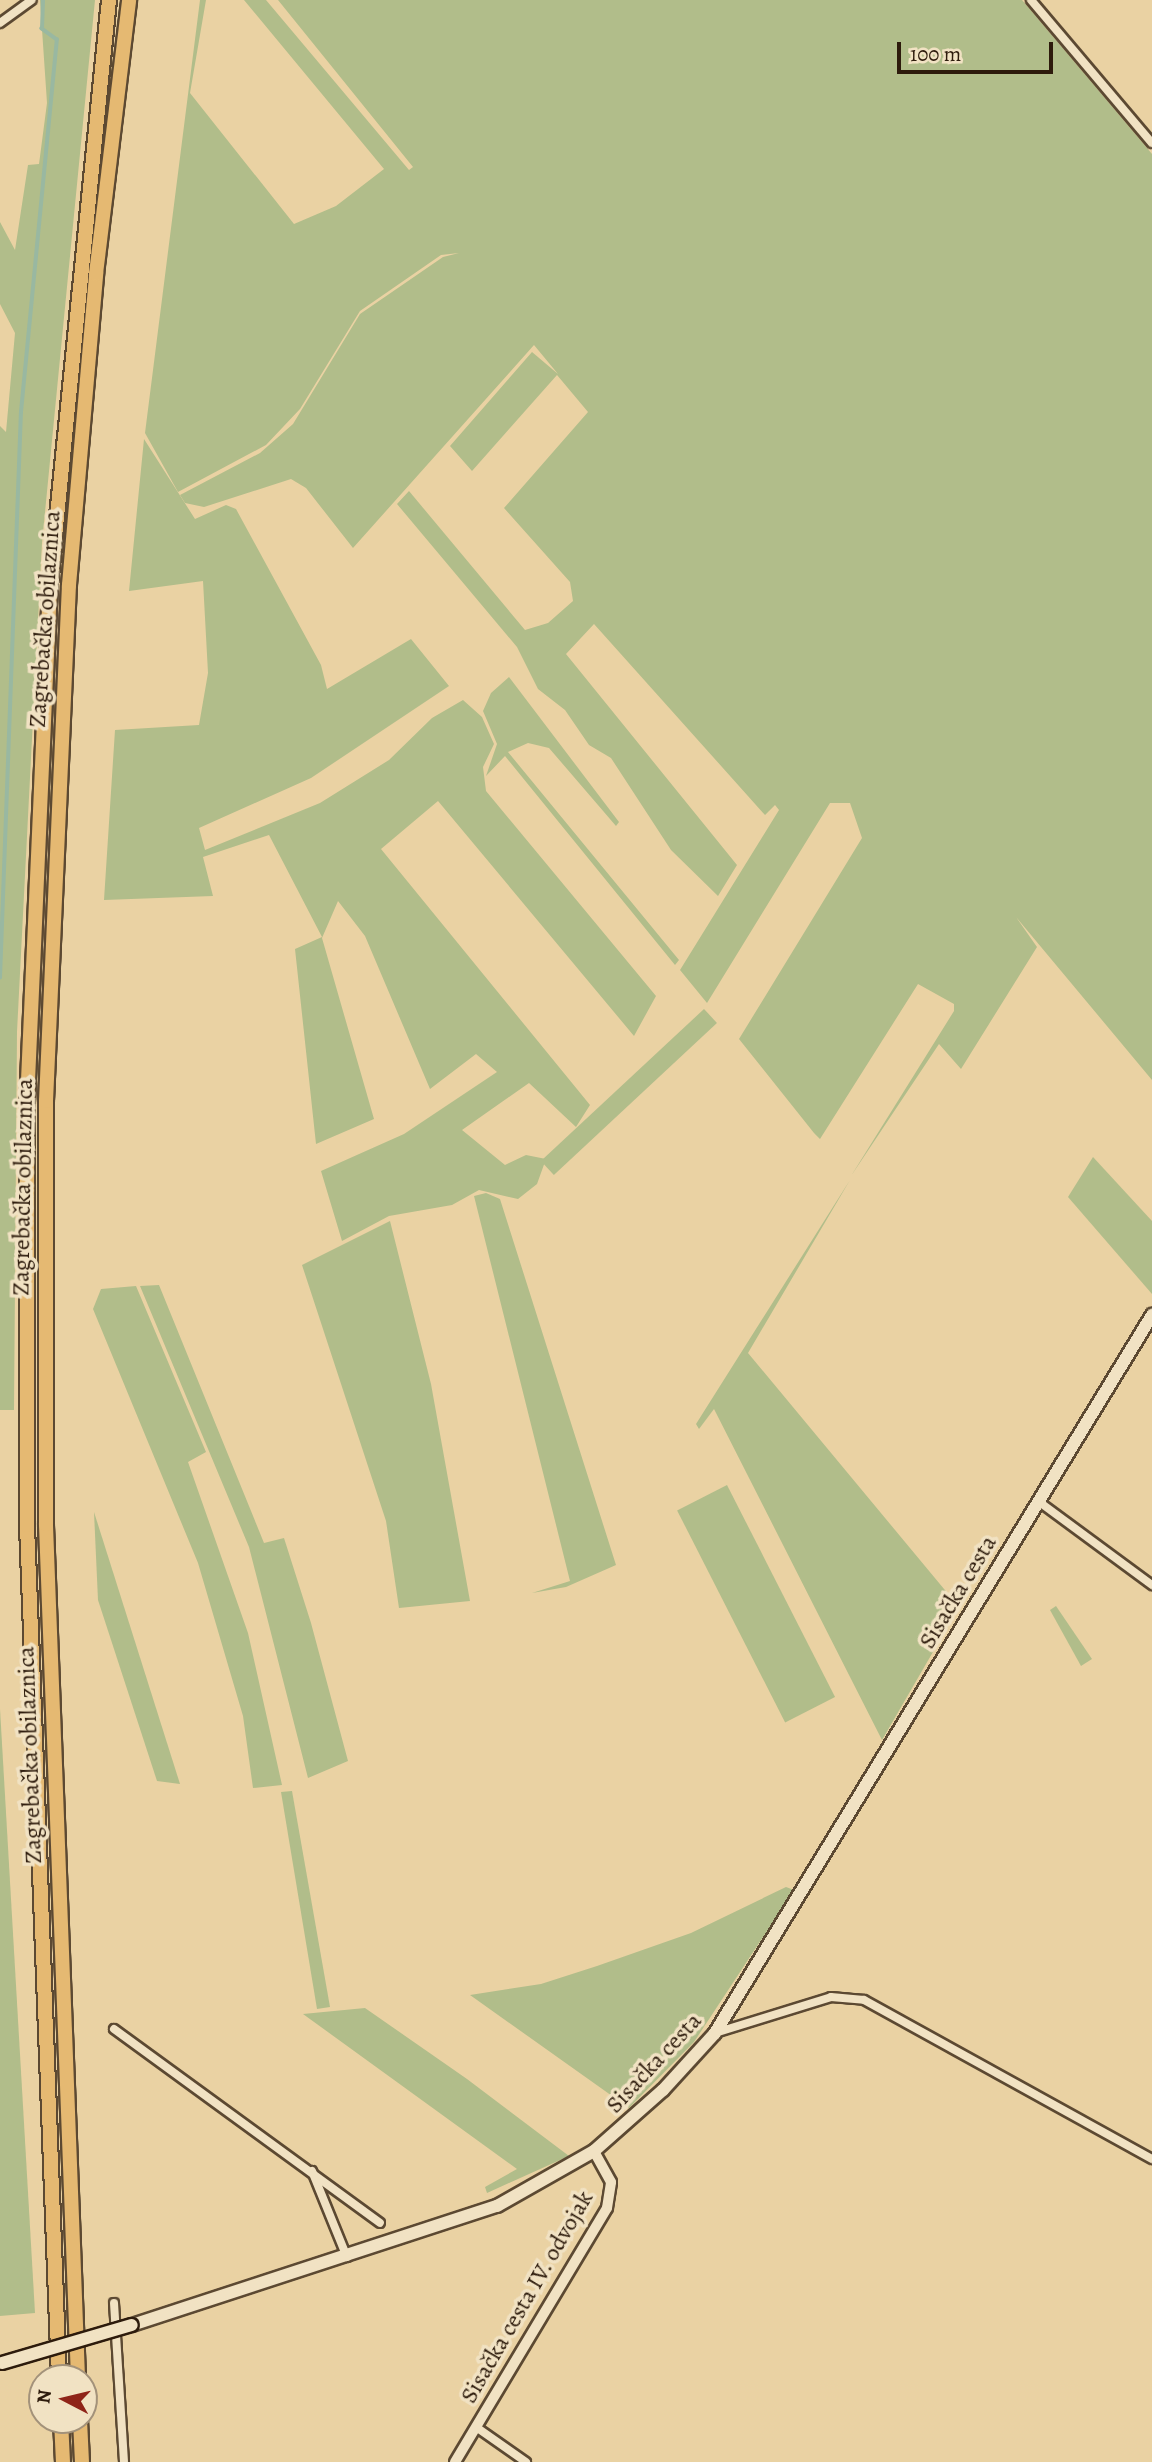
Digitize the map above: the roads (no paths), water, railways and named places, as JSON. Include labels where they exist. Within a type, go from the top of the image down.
[{"type":"highway","name":"Zagrebačka obilaznica","points":[[58,2364],[28,1580],[27,1103],[50,586],[109,3]]},
{"type":"highway","name":"Zagrebačka obilaznica","points":[[77,2364],[46,1552],[46,1101],[69,585],[96,274],[128,4]]},
{"type":"highway","points":[[62,2434],[63,2462]]},
{"type":"highway","points":[[81,2434],[82,2462]]},
{"type":"main road","name":"Sisačka cesta","points":[[1,2364],[348,2259],[497,2206],[594,2151],[715,2034],[1152,1315]]},
{"type":"street","points":[[0,23],[32,0]]},
{"type":"street","points":[[1031,0],[1152,143]]},
{"type":"street","points":[[1038,1501],[1152,1585]]},
{"type":"street","points":[[715,2034],[831,1997],[864,2000],[1152,2159]]},
{"type":"street","points":[[114,2029],[380,2223]]},
{"type":"street","name":"Sisačka cesta IV. odvojak","points":[[454,2462],[607,2208],[611,2182],[594,2151]]},
{"type":"street","points":[[312,2171],[348,2259]]},
{"type":"street","points":[[114,2304],[124,2462]]},
{"type":"street","points":[[476,2427],[526,2462]]},
{"type":"waterway","points":[[0,978],[21,412],[57,40],[42,29],[43,1]]}]
